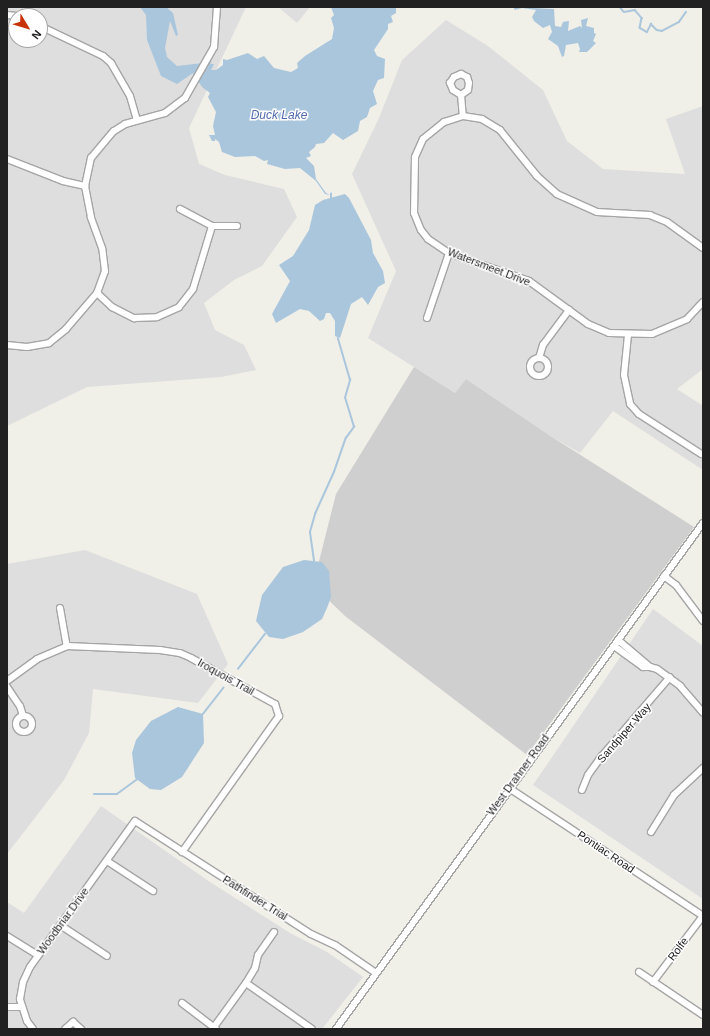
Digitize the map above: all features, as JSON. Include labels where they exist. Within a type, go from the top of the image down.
[{"type":"street","points":[[7,345],[27,347],[49,342],[66,329],[97,293],[105,271],[104,260],[84,186],[91,158],[99,146],[114,131],[137,120],[173,109],[185,98],[208,59],[216,39],[217,7]]},
{"type":"street","points":[[48,30],[103,56],[111,63],[130,96],[137,120]]},
{"type":"street","points":[[461,95],[463,116]]},
{"type":"street","name":"Watersmeet Drive","points":[[703,248],[667,222],[650,215],[610,214],[575,204],[557,194],[542,181],[500,130],[482,119],[463,116],[444,122],[434,128],[423,139],[415,157],[414,213],[428,239],[449,253],[529,281],[588,324],[609,333],[628,335],[652,334],[668,329],[687,318],[703,302]]},
{"type":"street","points":[[7,159],[63,181],[84,186]]},
{"type":"street","points":[[180,210],[212,226],[237,226]]},
{"type":"street","points":[[97,293],[112,307],[134,318],[157,317],[179,307],[193,289],[212,226]]},
{"type":"street","points":[[427,318],[449,253]]},
{"type":"street","points":[[539,358],[544,345],[569,310]]},
{"type":"street","points":[[628,335],[624,375],[630,404],[639,414],[702,455]]},
{"type":"street","name":"West Drahner Road","points":[[336,1029],[509,788],[703,523]]},
{"type":"street","points":[[664,576],[676,585],[703,622]]},
{"type":"street","points":[[60,608],[66,646]]},
{"type":"street","points":[[616,643],[643,667],[650,667],[670,678],[703,712]]},
{"type":"street","name":"Iroquois Trail","points":[[7,681],[37,659],[66,646],[108,646],[180,653],[277,707],[279,716],[182,852]]},
{"type":"street","name":"Sandpiper Way","points":[[582,790],[588,775],[602,756],[670,678]]},
{"type":"street","points":[[7,687],[20,706],[23,716]]},
{"type":"street","points":[[651,832],[674,795],[703,768]]},
{"type":"street","name":"Pontiac Road","points":[[509,788],[703,916]]},
{"type":"street","name":"Pathfinder Trial","points":[[135,821],[376,973]]},
{"type":"street","name":"Woodbriar Drive","points":[[33,1029],[22,1007],[20,993],[23,982],[38,955],[135,821]]},
{"type":"street","points":[[107,861],[153,891]]},
{"type":"street","name":"Rolfe","points":[[654,982],[703,916]]},
{"type":"street","points":[[60,925],[107,956]]},
{"type":"street","points":[[182,1003],[215,1028],[246,983],[255,968],[258,955],[274,932]]},
{"type":"street","points":[[7,936],[38,955]]},
{"type":"street","points":[[639,972],[703,1015]]},
{"type":"street","points":[[246,983],[312,1029]]},
{"type":"street","points":[[7,1007],[22,1007]]},
{"type":"street","points":[[65,1029],[73,1022],[81,1029]]},
{"type":"shaded area","points":[[7,7],[246,7],[189,128],[199,164],[225,175],[284,189],[297,217],[262,266],[234,280],[204,303],[215,330],[244,345],[256,370],[221,377],[87,387],[7,426]]},
{"type":"shaded area","points":[[278,7],[310,7],[297,23]]},
{"type":"shaded area","points":[[446,20],[488,46],[543,90],[567,141],[603,169],[685,174],[666,119],[703,106],[703,369],[677,389],[703,406],[703,470],[613,411],[580,453],[549,435],[466,379],[455,393],[368,338],[396,271],[352,174],[379,118],[402,60]]},
{"type":"shaded area","points":[[414,367],[455,393],[466,379],[549,435],[694,527],[527,755],[345,616],[313,585],[336,494]]},
{"type":"shaded area","points":[[85,550],[197,594],[228,664],[198,703],[93,689],[89,733],[64,780],[7,854],[7,564]]},
{"type":"shaded area","points":[[653,609],[703,646],[703,899],[533,785]]},
{"type":"shaded area","points":[[101,806],[210,882],[290,933],[327,952],[363,977],[322,1029],[7,1029],[7,902],[24,913]]},
{"type":"water","name":"Duck Lake","points":[[140,7],[166,7],[173,13],[178,35],[176,36],[170,21],[165,48],[167,57],[177,66],[212,62],[210,64],[214,64],[211,70],[216,70],[223,65],[223,59],[227,60],[248,53],[257,59],[264,56],[274,68],[291,72],[298,68],[297,63],[305,56],[332,39],[334,28],[331,18],[334,15],[331,7],[396,7],[396,13],[391,16],[393,22],[388,24],[388,29],[374,50],[377,56],[385,59],[384,78],[378,80],[373,91],[377,104],[370,108],[367,117],[360,121],[358,131],[343,140],[333,133],[324,143],[316,144],[315,147],[309,152],[311,156],[306,158],[314,166],[316,179],[326,193],[330,195],[325,194],[316,181],[300,168],[285,169],[267,164],[268,160],[264,161],[255,156],[235,157],[222,152],[219,142],[215,139],[215,141],[212,141],[209,135],[215,135],[213,126],[216,112],[208,97],[210,93],[202,87],[193,73],[177,84],[161,76],[147,40],[146,15]]},
{"type":"water","points":[[513,7],[554,9],[555,26],[561,27],[563,22],[569,21],[568,31],[580,26],[582,28],[581,20],[588,18],[586,26],[594,28],[594,33],[596,34],[593,41],[596,43],[587,52],[579,52],[580,49],[578,43],[566,45],[564,56],[562,57],[558,46],[548,39],[552,32],[550,25],[543,28],[534,21],[532,17],[536,10],[522,8],[515,10]]},
{"type":"water","points":[[345,194],[349,198],[371,240],[373,253],[383,271],[385,283],[378,287],[368,305],[362,297],[351,304],[340,338],[335,336],[335,321],[330,313],[326,313],[324,319],[320,321],[309,311],[300,309],[276,323],[272,314],[290,281],[279,265],[293,256],[309,230],[315,205],[323,200]]},
{"type":"water","points":[[304,560],[322,562],[329,571],[331,597],[322,619],[303,632],[283,639],[269,637],[256,621],[262,595],[283,567]]},
{"type":"water","points":[[178,707],[203,714],[204,743],[182,777],[161,790],[150,789],[135,778],[132,753],[136,740],[151,721]]},
{"type":"waterway","points":[[620,7],[624,12],[635,10],[642,18],[640,28],[647,32],[651,24],[657,30],[662,31],[679,22],[686,12]]},
{"type":"waterway","points":[[314,561],[310,532],[315,514],[334,472],[346,438],[354,427],[345,398],[350,380],[338,339]]},
{"type":"waterway","points":[[238,669],[265,634]]},
{"type":"waterway","points":[[203,714],[223,688]]},
{"type":"waterway","points":[[94,794],[117,794],[136,780]]}]
